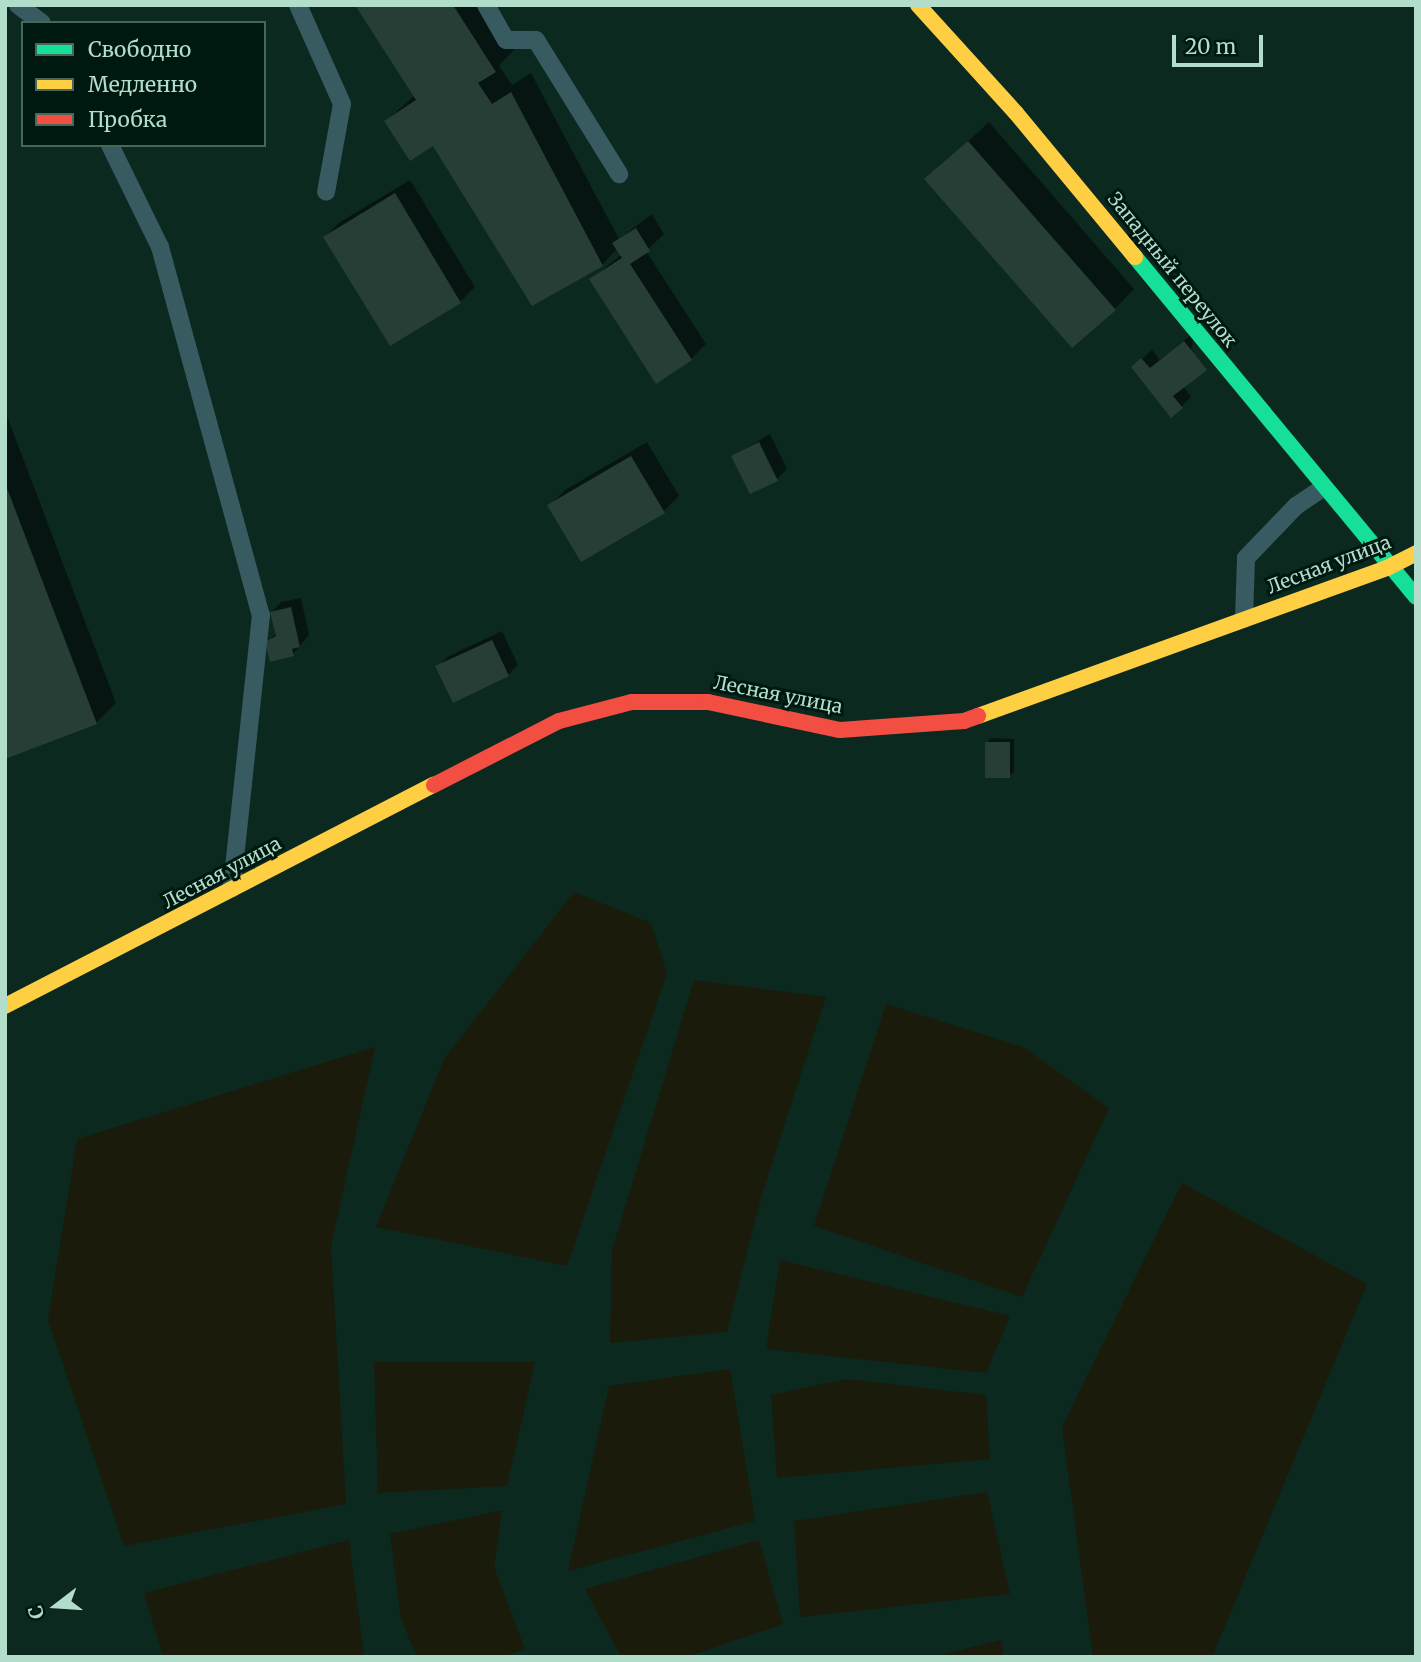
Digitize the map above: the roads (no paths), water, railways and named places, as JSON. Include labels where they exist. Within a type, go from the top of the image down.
[{"type":"street","name":"Западный переулок","points":[[918,5],[1016,113],[1387,568],[1416,597]]},
{"type":"street","name":"Лесная улица","points":[[5,1006],[559,721],[632,702],[708,702],[839,730],[964,721],[1387,568],[1416,553]]},
{"type":"lane","points":[[18,5],[39,21]]},
{"type":"lane","points":[[298,5],[342,104],[326,192]]},
{"type":"lane","points":[[486,5],[506,40],[536,40],[619,174]]},
{"type":"lane","points":[[111,147],[160,247],[261,615],[232,891]]},
{"type":"lane","points":[[1244,620],[1246,558],[1296,506],[1323,488]]}]
